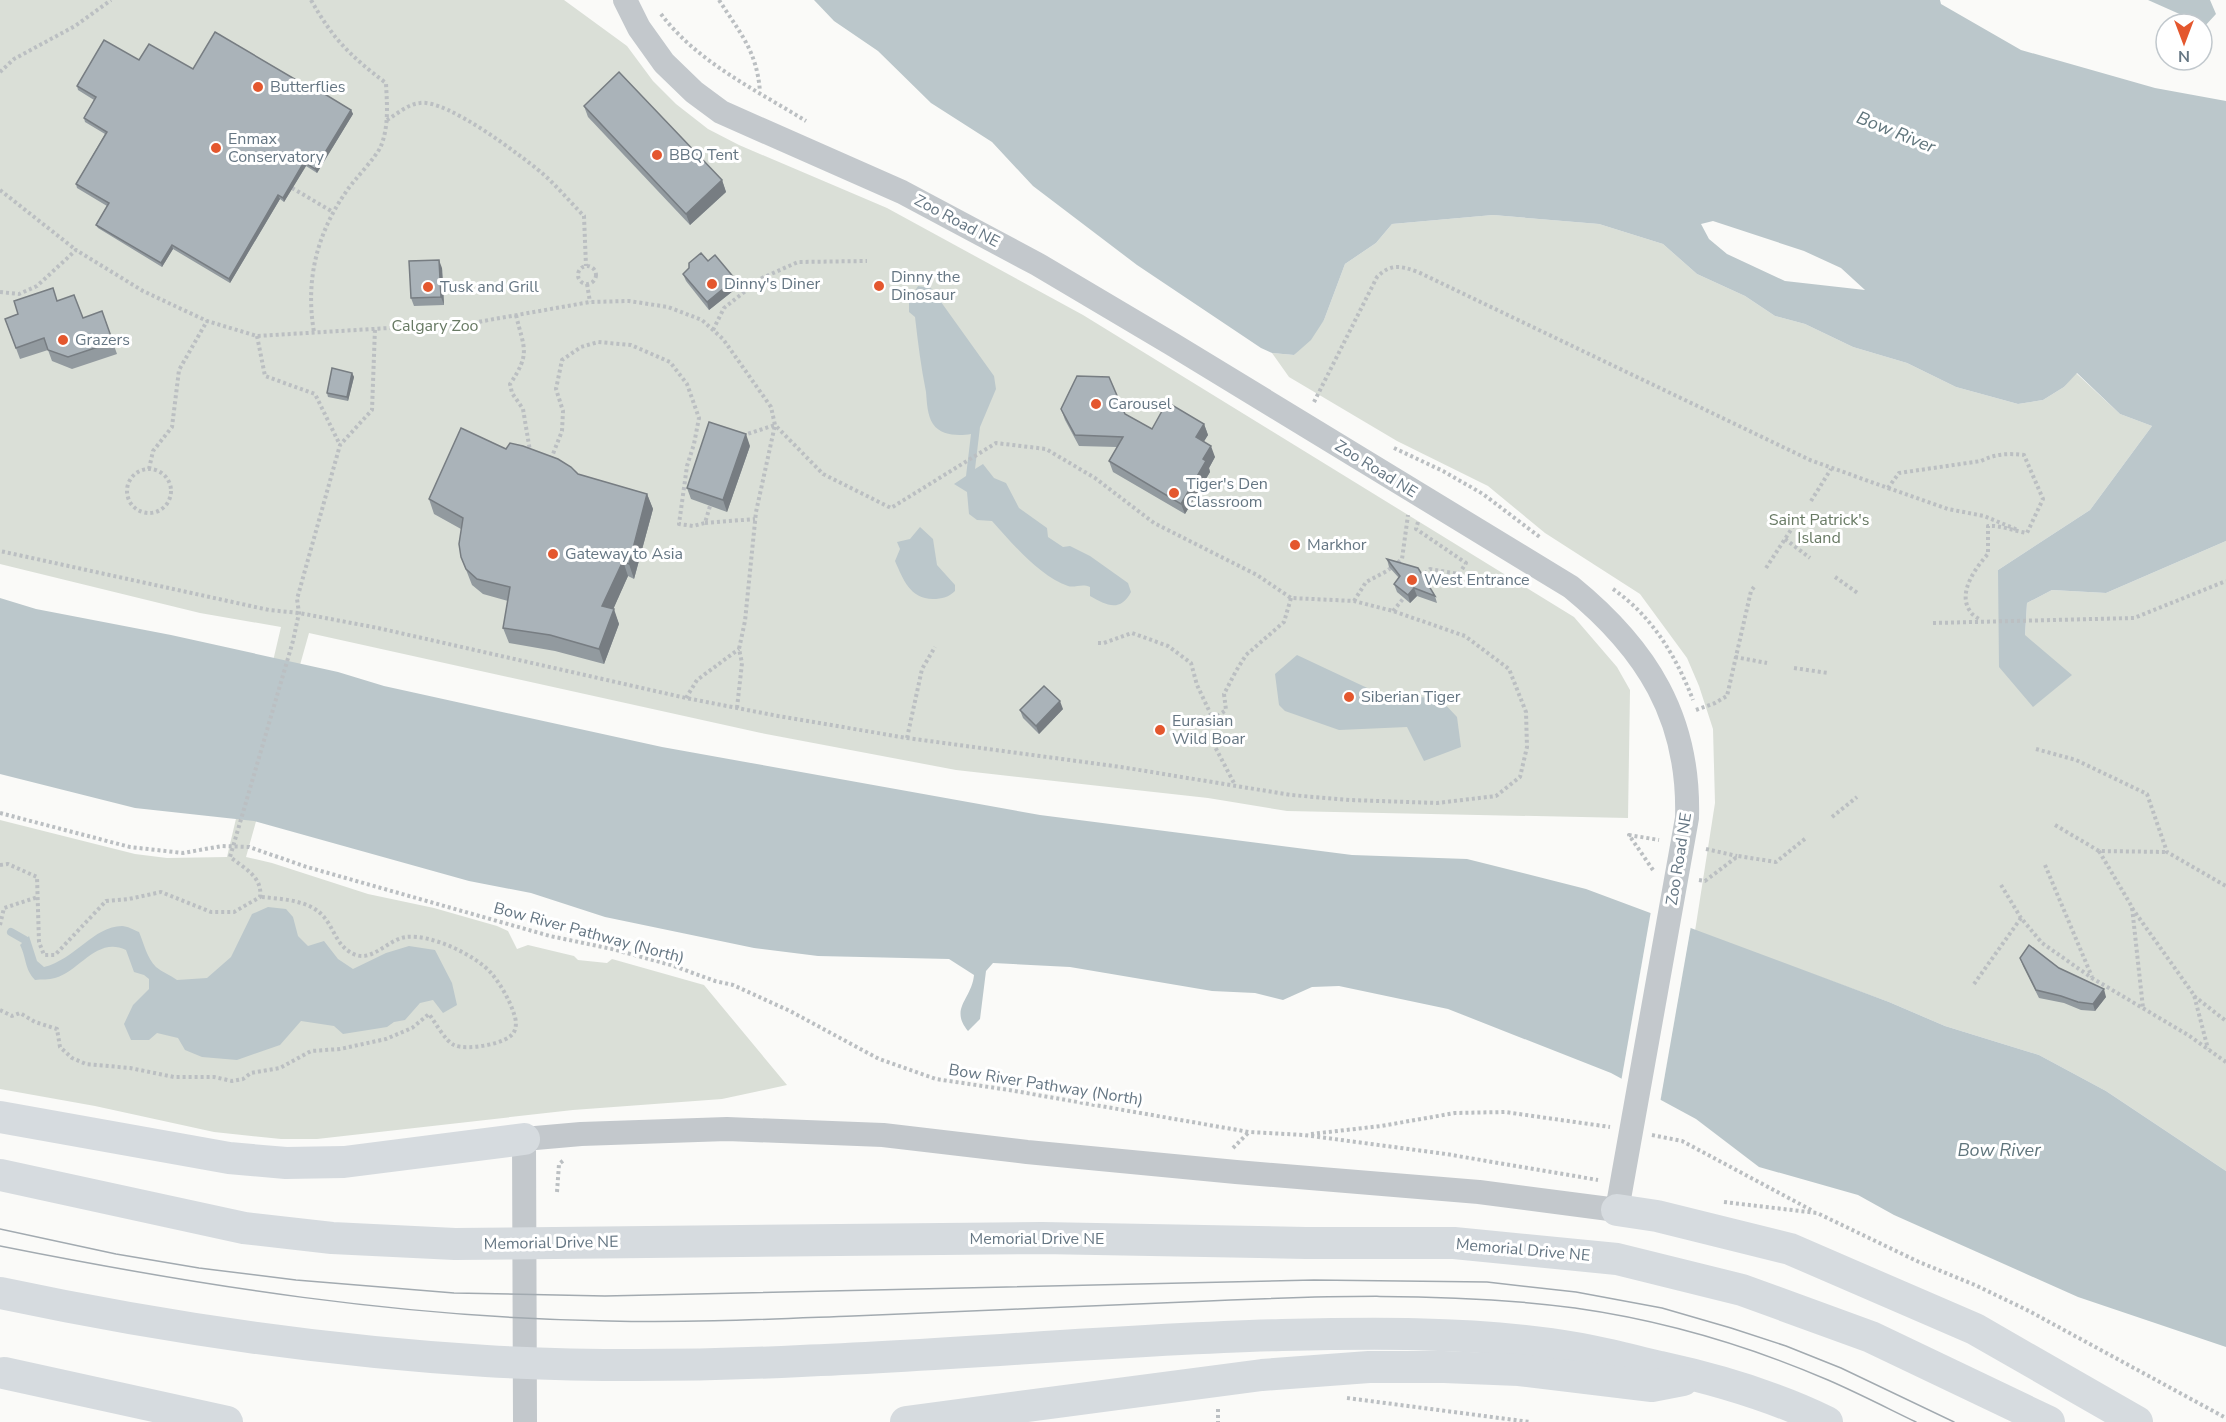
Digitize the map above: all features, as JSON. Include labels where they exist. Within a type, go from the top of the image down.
[{"type":"highway","points":[[0,1117],[229,1158],[286,1163],[344,1162],[524,1139]]},
{"type":"highway","name":"Memorial Drive NE","points":[[0,1175],[244,1228],[332,1238],[422,1243],[1042,1238],[1454,1243],[1617,1259],[1742,1290],[1871,1336],[2049,1422]]},
{"type":"highway","points":[[1617,1210],[1657,1216],[1790,1249],[1975,1329],[2137,1422]]},
{"type":"highway","points":[[0,1293],[99,1314],[297,1344],[485,1360],[633,1365],[801,1361],[1174,1339],[1373,1333],[1498,1339],[1607,1354],[1702,1376],[1827,1422]]},
{"type":"highway","points":[[906,1422],[1262,1375],[1369,1368],[1444,1367],[1519,1370],[1652,1386],[1702,1376]]},
{"type":"highway","points":[[2,1373],[152,1422]]},
{"type":"highway","points":[[2,1373],[227,1422]]},
{"type":"street","name":"Zoo Road NE","points":[[625,0],[639,28],[664,63],[694,92],[721,112],[902,192],[1037,264],[1183,350],[1571,587],[1602,612],[1639,655],[1654,679],[1677,732],[1686,765],[1687,818],[1677,878],[1615,1176],[1617,1210]]},
{"type":"street","points":[[525,1421],[524,1139],[581,1134],[727,1129],[883,1135],[1027,1152],[1236,1172],[1479,1192],[1617,1210]]},
{"type":"path","points":[[0,72],[14,59],[75,26],[111,0]]},
{"type":"path","points":[[311,0],[337,41],[386,83],[387,121],[381,148],[333,212],[321,236],[312,270],[310,308],[314,332]]},
{"type":"path","points":[[719,0],[751,51],[758,70],[760,92]]},
{"type":"path","points":[[387,121],[409,106],[421,102],[446,109],[467,119],[523,158],[543,174],[584,216],[586,266]]},
{"type":"path","points":[[292,188],[333,212]]},
{"type":"path","points":[[0,190],[76,250],[144,291],[207,321],[257,336],[472,323],[590,302],[628,301],[668,307],[702,320],[723,339],[771,406],[776,425],[755,519],[745,621],[739,649],[742,663],[737,708]]},
{"type":"path","points":[[0,292],[19,294],[37,286],[76,250]]},
{"type":"path","points":[[713,330],[724,308],[762,278],[798,262],[867,261]]},
{"type":"path","points":[[586,266],[592,267],[596,274],[593,282],[587,284],[580,280],[578,274],[580,269],[586,266]]},
{"type":"path","points":[[1314,402],[1377,277],[1385,269],[1400,266],[1418,272],[1684,401],[1831,469],[1948,509],[1984,516],[2018,530]]},
{"type":"path","points":[[587,284],[590,302]]},
{"type":"path","points":[[516,315],[525,357],[510,384],[512,393],[523,409],[530,451],[529,461]]},
{"type":"path","points":[[149,469],[153,451],[172,427],[179,370],[207,321]]},
{"type":"path","points":[[260,897],[261,890],[255,876],[230,857],[293,641],[299,613],[297,599],[340,445],[372,410],[375,328]]},
{"type":"path","points":[[257,336],[265,376],[315,394],[340,445]]},
{"type":"path","points":[[547,468],[562,431],[563,411],[556,389],[562,360],[580,347],[598,342],[631,345],[670,362],[687,384],[699,418],[687,466],[679,524],[693,526],[755,519]]},
{"type":"path","points":[[738,442],[741,435],[776,425]]},
{"type":"path","points":[[0,551],[268,610],[299,613],[378,628],[686,698],[907,738],[1121,767],[1291,795],[1350,800],[1437,803],[1496,796],[1520,777],[1527,747],[1526,712],[1509,669],[1465,636],[1393,611],[1354,601],[1291,598],[1257,575],[1154,523],[1095,478],[1046,449],[996,443],[891,508],[823,474],[776,425]]},
{"type":"path","points":[[1888,488],[1899,473],[1981,461],[2001,454],[2024,455],[2043,499],[2026,533],[1995,525],[1988,526],[1988,554],[1975,567],[1967,591],[1966,603],[1970,612],[1983,620]]},
{"type":"path","points":[[149,469],[163,474],[168,480],[171,494],[164,508],[151,513],[137,510],[131,505],[127,492],[128,485],[136,473],[149,469]]},
{"type":"path","points":[[1810,501],[1831,469]]},
{"type":"path","points":[[705,523],[710,506]]},
{"type":"path","points":[[1354,601],[1366,582],[1387,571],[1402,559],[1405,525],[1411,510]]},
{"type":"path","points":[[1415,583],[1430,569],[1458,574],[1466,563],[1416,529],[1422,516]]},
{"type":"path","points":[[1766,568],[1800,516]]},
{"type":"path","points":[[1785,539],[1810,558]]},
{"type":"path","points":[[1835,577],[1859,594]]},
{"type":"path","points":[[1933,623],[2134,618],[2226,581]]},
{"type":"path","points":[[1696,710],[1727,696],[1754,586]]},
{"type":"path","points":[[1393,611],[1410,590]]},
{"type":"path","points":[[1213,718],[1226,710],[1224,694],[1246,655],[1284,622],[1291,598]]},
{"type":"path","points":[[1098,643],[1132,633],[1168,646],[1191,663],[1197,685],[1213,718],[1212,741],[1235,785]]},
{"type":"path","points":[[907,738],[922,669],[935,647]]},
{"type":"path","points":[[686,698],[697,680],[739,649]]},
{"type":"path","points":[[1735,657],[1767,663]]},
{"type":"path","points":[[1794,668],[1828,673]]},
{"type":"path","points":[[2036,749],[2076,760],[2147,794],[2167,852]]},
{"type":"path","points":[[1832,817],[1857,797]]},
{"type":"path","name":"Bow River Pathway (North)","points":[[0,813],[130,847],[183,853],[222,846],[249,847],[307,867],[550,936],[612,949],[671,965],[733,985],[800,1016],[879,1059],[936,1079],[1249,1132],[1304,1135],[1615,1176]]},
{"type":"path","points":[[2055,825],[2099,851],[2132,907],[2194,995],[2226,1021]]},
{"type":"path","points":[[1666,842],[1629,835],[1677,878],[1704,881],[1738,856]]},
{"type":"path","points":[[1700,847],[1776,862],[1806,838]]},
{"type":"path","points":[[2099,851],[2167,852],[2226,886]]},
{"type":"path","points":[[0,865],[8,864],[37,877],[39,942],[44,955],[55,955],[106,901],[161,892],[210,912],[234,912],[260,897],[295,902],[316,908],[326,919],[334,936],[354,954],[362,956],[372,954],[395,940],[406,937],[433,939],[450,947],[478,962],[491,973],[516,1020],[514,1032],[506,1039],[491,1044],[460,1047],[449,1042],[429,1014],[412,1028],[386,1039],[311,1051],[280,1068],[251,1073],[243,1079],[232,1081],[214,1077],[174,1077],[130,1068],[86,1064],[72,1058],[60,1047],[57,1029],[35,1022],[20,1013],[12,1016],[0,1011]]},
{"type":"path","points":[[2045,865],[2092,978]]},
{"type":"path","points":[[2001,885],[2021,918],[2042,943],[2092,978],[2226,1062]]},
{"type":"path","points":[[0,925],[4,908],[38,897]]},
{"type":"path","points":[[2132,907],[2143,1008]]},
{"type":"path","points":[[1974,984],[2021,918]]},
{"type":"path","points":[[2194,995],[2208,1049]]},
{"type":"path","name":"Bow River Pathway (North)","points":[[1304,1135],[1381,1126],[1455,1113],[1505,1112],[1616,1128]]},
{"type":"path","points":[[1649,1135],[1682,1141],[1817,1213]]},
{"type":"path","points":[[557,1192],[559,1164],[566,1159]]},
{"type":"path","points":[[1335,1397],[1530,1422]]},
{"type":"path","points":[[1218,1402],[1218,1422]]},
{"type":"green space","name":"Calgary Zoo","points":[[0,0],[564,0],[627,46],[653,81],[676,104],[708,129],[739,145],[887,208],[1083,315],[1574,617],[1617,667],[1630,690],[1628,818],[1287,811],[1208,798],[956,770],[761,733],[309,633],[246,857],[272,863],[368,894],[434,908],[497,926],[508,931],[517,949],[528,945],[574,956],[578,960],[607,963],[612,959],[704,985],[787,1085],[722,1099],[573,1110],[317,1139],[281,1139],[214,1132],[95,1106],[0,1089],[0,820],[135,854],[167,858],[227,857],[281,627],[200,613],[0,564]]},
{"type":"green space","name":"Saint Patrick's Island","points":[[1493,215],[1599,224],[1663,244],[1697,274],[1745,296],[1775,316],[1805,324],[1853,347],[1907,363],[1956,387],[2018,404],[2043,400],[2064,387],[2076,373],[2120,414],[2152,426],[2090,510],[1998,570],[2025,635],[2027,603],[2052,590],[2106,593],[2226,541],[2226,1171],[2106,1091],[2039,1055],[1945,1026],[1889,1002],[1695,931],[1715,803],[1713,729],[1687,658],[1640,594],[1545,533],[1488,486],[1397,441],[1289,377],[1272,353],[1294,355],[1324,320],[1345,264],[1376,243],[1392,224]]},
{"type":"water","name":"Bow River","points":[[814,0],[1940,0],[1941,4],[2021,50],[2155,88],[2226,101],[2226,541],[2106,593],[2052,590],[2027,603],[2025,635],[2072,675],[2033,707],[1999,667],[1998,570],[2090,510],[2152,426],[2120,414],[2077,373],[2064,387],[2043,400],[2018,404],[1956,387],[1907,363],[1853,347],[1805,324],[1775,316],[1745,296],[1697,274],[1663,244],[1599,224],[1493,215],[1392,224],[1376,243],[1345,264],[1324,320],[1311,340],[1294,355],[1272,353],[1261,348],[1137,265],[1033,186],[992,142],[931,103],[878,51],[834,21]],"holes":[[[1713,221],[1804,251],[1841,268],[1865,290],[1785,281],[1727,254],[1709,239],[1701,224]]]},
{"type":"water","points":[[2148,0],[2210,0],[2216,14],[2214,16],[2214,12],[2175,12]]},
{"type":"water","points":[[918,286],[931,288],[994,376],[996,389],[980,427],[975,469],[983,464],[994,478],[1006,483],[1019,508],[1047,528],[1048,537],[1063,547],[1070,546],[1090,556],[1128,583],[1131,592],[1122,603],[1107,604],[1090,596],[1090,587],[1068,586],[1057,581],[1027,558],[992,521],[977,520],[969,514],[967,492],[954,484],[966,476],[971,434],[945,433],[936,428],[930,417],[915,317],[909,312],[909,300]]},
{"type":"water","points":[[920,527],[933,539],[937,565],[955,585],[955,591],[945,597],[936,599],[918,596],[904,581],[895,561],[900,549],[897,542],[910,539]]},
{"type":"water","name":"Bow River","points":[[0,598],[36,609],[171,635],[338,672],[384,686],[662,747],[1040,815],[1352,855],[1467,859],[1586,889],[1889,1002],[1945,1026],[2039,1055],[2106,1091],[2226,1171],[2226,1347],[2078,1297],[1894,1215],[1858,1195],[1759,1167],[1696,1119],[1611,1073],[1448,1009],[1339,986],[1312,987],[1283,1000],[1255,993],[1212,991],[1070,967],[993,963],[986,971],[980,1019],[968,1031],[963,1023],[961,1010],[970,991],[974,975],[949,959],[818,956],[754,948],[605,917],[531,893],[469,881],[254,821],[135,808],[0,774]]},
{"type":"water","points":[[1297,655],[1378,693],[1440,699],[1457,717],[1461,747],[1424,761],[1407,727],[1339,730],[1285,711],[1279,705],[1275,674]]},
{"type":"water","points":[[268,907],[286,909],[293,917],[298,936],[308,946],[324,941],[338,959],[353,969],[386,953],[409,946],[435,950],[452,983],[457,1005],[443,1013],[433,1000],[420,1003],[405,1020],[394,1022],[387,1027],[343,1034],[334,1026],[301,1021],[280,1045],[237,1060],[202,1057],[185,1050],[178,1038],[157,1033],[149,1040],[131,1040],[124,1024],[133,1005],[149,989],[149,979],[134,972],[126,950],[106,947],[64,974],[53,979],[35,980],[29,971],[20,945],[29,936],[37,961],[44,967],[65,958],[102,931],[124,926],[139,932],[146,951],[156,967],[177,980],[207,978],[231,957],[252,914]]},
{"type":"pier","points":[[1651,911],[1691,926],[1660,1103],[1621,1082]]},
{"type":"building","name":"Enmax Conservatory","points":[[215,32],[351,110],[315,169],[304,162],[283,198],[278,195],[229,279],[172,245],[161,263],[96,225],[109,203],[76,184],[107,132],[84,118],[96,97],[77,86],[104,40],[139,60],[149,44],[193,69]]},
{"type":"building","name":"BBQ Tent","points":[[619,72],[722,180],[686,214],[584,106]]},
{"type":"building","name":"Dinny's Diner","points":[[701,253],[708,261],[715,255],[735,279],[707,302],[683,274],[689,268],[689,263]]},
{"type":"building","name":"Tusk and Grill","points":[[439,260],[441,297],[411,298],[409,261]]},
{"type":"building","name":"Grazers","points":[[53,288],[57,301],[74,295],[83,318],[102,311],[113,342],[68,357],[48,350],[44,338],[16,348],[5,319],[18,314],[14,301]]},
{"type":"building","points":[[332,368],[352,373],[347,397],[327,393]]},
{"type":"building","points":[[1077,376],[1109,377],[1125,414],[1152,429],[1167,402],[1204,424],[1196,437],[1211,446],[1203,459],[1206,461],[1181,504],[1109,461],[1123,437],[1075,435],[1061,409]]},
{"type":"building","points":[[709,422],[746,434],[723,500],[687,488]]},
{"type":"building","name":"Gateway to Asia","points":[[461,428],[506,449],[510,443],[523,446],[558,459],[578,474],[647,494],[629,564],[623,561],[602,606],[614,609],[599,649],[550,635],[503,628],[510,587],[477,579],[466,569],[459,544],[463,518],[429,499]]},
{"type":"building","name":"West Entrance","points":[[1387,559],[1418,568],[1435,596],[1414,588],[1408,595],[1394,584],[1400,576]]},
{"type":"building","points":[[1044,686],[1060,701],[1036,726],[1020,710]]},
{"type":"building","points":[[2029,945],[2059,968],[2104,989],[2093,1004],[2036,990],[2020,958]]},
{"type":"waterway","points":[[11,932],[25,940]]},
{"type":"tram line","points":[[0,1229],[116,1254],[199,1268],[296,1280],[454,1293],[605,1296],[1314,1280],[1487,1282],[1576,1292],[1662,1308],[1731,1328],[1786,1346],[1841,1368],[1954,1422]]},
{"type":"tram line","points":[[0,1246],[227,1287],[379,1306],[532,1319],[731,1320],[1380,1296],[1526,1303],[1607,1313],[1672,1327],[1736,1345],[1828,1380],[1916,1422]]},
{"type":"place","name":"Butterflies","points":[[258,87]]},
{"type":"place","name":"Enmax Conservatory","points":[[216,148]]},
{"type":"place","name":"BBQ Tent","points":[[657,155]]},
{"type":"place","name":"Dinny's Diner","points":[[712,284]]},
{"type":"place","name":"Dinny the Dinosaur","points":[[879,286]]},
{"type":"place","name":"Tusk and Grill","points":[[428,287]]},
{"type":"place","name":"Grazers","points":[[63,340]]},
{"type":"place","name":"Carousel","points":[[1096,404]]},
{"type":"place","name":"Tiger's Den Classroom","points":[[1174,493]]},
{"type":"place","name":"Markhor","points":[[1295,545]]},
{"type":"place","name":"Gateway to Asia","points":[[553,554]]},
{"type":"place","name":"West Entrance","points":[[1412,580]]},
{"type":"place","name":"Siberian Tiger","points":[[1349,697]]},
{"type":"place","name":"Eurasian Wild Boar","points":[[1160,730]]}]
